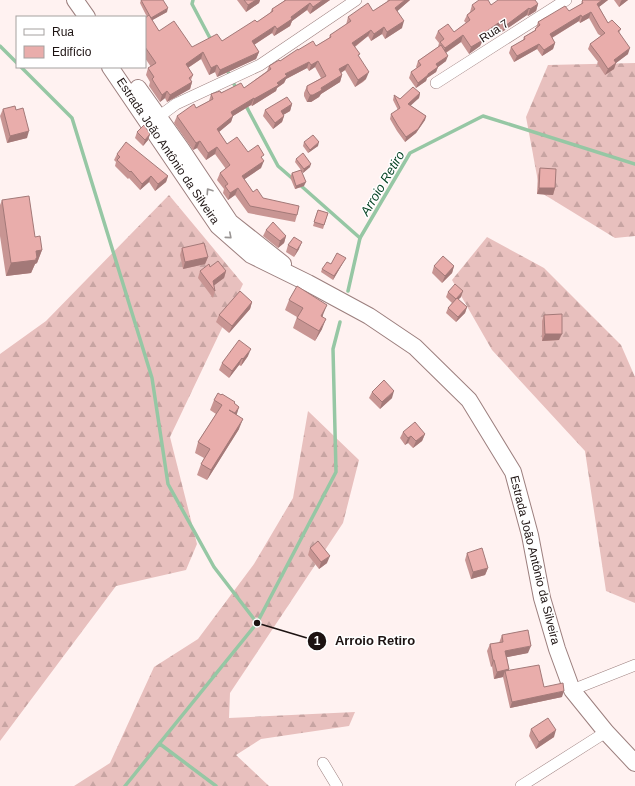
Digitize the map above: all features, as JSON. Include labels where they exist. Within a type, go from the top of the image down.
[{"type":"main road","points":[[64,0],[75,16]]},
{"type":"main road","points":[[75,0],[86,16]]},
{"type":"main road","name":"Estrada João Antônio da Silveira","points":[[111,68],[154,120],[230,222],[308,283],[369,316],[415,347],[469,400],[513,472],[530,535],[542,598],[557,649],[572,690],[606,732],[635,763]]},
{"type":"main road","name":"Estrada João Antônio da Silveira","points":[[124,68],[154,120]]},
{"type":"street","points":[[154,120],[176,104],[260,65],[356,0]]},
{"type":"street","name":"Rua 7","points":[[436,83],[566,0]]},
{"type":"street","points":[[572,690],[635,665]]},
{"type":"street","points":[[520,786],[606,732]]},
{"type":"street","points":[[323,763],[337,786]]},
{"type":"green space","points":[[635,63],[635,236],[615,238],[540,192],[526,117],[548,65]]},
{"type":"green space","points":[[169,195],[243,284],[170,437],[197,544],[186,570],[116,586],[0,741],[0,354],[46,321]]},
{"type":"green space","points":[[487,237],[544,268],[621,345],[635,377],[635,603],[606,591],[585,451],[492,350],[452,280]]},
{"type":"green space","points":[[308,411],[359,460],[343,523],[230,693],[229,718],[355,712],[349,726],[261,739],[236,755],[269,786],[74,786],[110,763],[154,667],[198,639],[254,564],[293,498]]},
{"type":"building","points":[[141,0],[163,0],[168,8],[151,18]]},
{"type":"building","points":[[244,0],[256,0],[248,5]]},
{"type":"building","points":[[286,0],[323,0],[313,7],[310,3],[291,17],[292,19],[277,29],[275,26],[252,41],[259,52],[220,70],[217,65],[211,68],[203,52],[186,64],[193,75],[189,78],[192,82],[170,95],[167,91],[162,95],[152,79],[154,77],[148,68],[156,63],[146,48],[146,17],[149,15],[159,31],[174,21],[192,47],[217,34],[222,41],[255,20],[257,22],[273,11],[272,9]]},
{"type":"building","points":[[390,0],[405,0],[395,8],[404,21],[387,32],[384,27],[374,34],[371,30],[352,43],[360,54],[358,55],[369,72],[365,75],[358,80],[348,64],[339,69],[342,75],[321,88],[322,90],[310,95],[307,90],[307,86],[326,76],[318,61],[311,65],[309,62],[285,74],[287,76],[277,83],[279,85],[231,112],[233,116],[217,129],[227,144],[237,137],[248,152],[258,145],[264,155],[261,157],[264,161],[242,176],[253,192],[257,189],[263,198],[299,206],[297,215],[250,206],[238,188],[230,193],[225,186],[228,184],[220,173],[230,165],[217,147],[208,153],[200,141],[196,143],[177,116],[194,104],[196,108],[213,99],[211,94],[220,91],[221,93],[241,83],[244,88],[271,69],[269,66],[313,41],[316,46],[331,37],[330,35],[351,21],[348,17],[368,3],[373,11]]},
{"type":"building","points":[[479,0],[488,0],[491,5],[498,0],[535,0],[538,4],[530,9],[529,8],[505,26],[501,21],[480,36],[483,40],[471,47],[463,35],[445,48],[440,42],[444,39],[438,31],[448,24],[454,32],[470,20],[467,15],[475,9],[472,5]]},
{"type":"building","points":[[583,0],[602,0],[597,4],[608,23],[612,20],[621,29],[618,31],[630,48],[614,60],[616,63],[608,69],[590,44],[605,33],[600,28],[591,12],[582,17],[581,15],[550,34],[555,43],[544,50],[539,44],[517,56],[511,47],[525,39],[524,37],[536,30],[535,29],[540,25],[538,22],[565,6],[569,11],[583,3]]},
{"type":"building","points":[[441,45],[448,56],[436,64],[438,67],[418,83],[411,72],[421,65],[418,61]]},
{"type":"building","points":[[413,87],[420,93],[408,104],[426,116],[418,129],[406,137],[391,114],[400,108],[394,95],[400,99]]},
{"type":"building","points":[[287,97],[292,104],[281,111],[284,116],[275,123],[265,110]]},
{"type":"building","points":[[15,106],[16,110],[23,108],[29,131],[10,136],[3,109]]},
{"type":"building","points":[[144,125],[150,134],[145,140],[137,132]]},
{"type":"building","points":[[313,135],[319,142],[310,150],[304,142]]},
{"type":"building","points":[[126,142],[168,176],[158,184],[151,176],[142,184],[131,171],[130,172],[117,160],[120,157],[117,154]]},
{"type":"building","points":[[303,153],[311,164],[304,169],[296,159]]},
{"type":"building","points":[[540,168],[556,169],[555,188],[539,188]]},
{"type":"building","points":[[301,170],[306,182],[296,186],[292,173]]},
{"type":"building","points":[[29,196],[35,237],[40,236],[42,250],[36,251],[36,260],[11,263],[2,200]]},
{"type":"building","points":[[318,210],[328,213],[324,225],[314,222]]},
{"type":"building","points":[[273,222],[286,236],[280,241],[266,230]]},
{"type":"building","points":[[294,237],[302,242],[297,250],[288,245]]},
{"type":"building","points":[[204,243],[208,257],[185,262],[182,248]]},
{"type":"building","points":[[337,253],[346,258],[334,276],[322,269],[327,262],[331,264]]},
{"type":"building","points":[[443,256],[454,266],[445,276],[434,266]]},
{"type":"building","points":[[218,261],[226,271],[213,281],[215,291],[200,271],[209,264],[210,267]]},
{"type":"building","points":[[455,284],[463,291],[456,299],[448,292]]},
{"type":"building","points":[[297,286],[327,305],[321,316],[326,319],[319,331],[297,318],[303,308],[289,300]]},
{"type":"building","points":[[240,291],[252,302],[232,326],[219,315]]},
{"type":"building","points":[[457,298],[467,307],[458,317],[448,308]]},
{"type":"building","points":[[562,314],[562,334],[545,334],[544,315]]},
{"type":"building","points":[[239,340],[251,349],[232,371],[222,363]]},
{"type":"building","points":[[384,380],[394,391],[382,402],[372,392]]},
{"type":"building","points":[[218,393],[235,402],[234,403],[239,407],[235,413],[229,410],[243,419],[211,470],[201,464],[210,449],[198,442],[222,405],[214,400]]},
{"type":"building","points":[[415,422],[425,434],[416,441],[411,436],[408,438],[403,432]]},
{"type":"building","points":[[318,541],[330,556],[321,562],[310,548]]},
{"type":"building","points":[[482,548],[488,568],[473,572],[467,553]]},
{"type":"building","points":[[528,630],[531,646],[505,651],[509,669],[497,672],[490,644],[503,642],[502,635]]},
{"type":"building","points":[[539,665],[544,687],[563,683],[564,691],[512,702],[505,671]]},
{"type":"building","points":[[548,718],[556,730],[539,742],[531,729]]},
{"type":"waterway","points":[[193,0],[192,4],[211,40]]},
{"type":"waterway","points":[[0,46],[16,62]]},
{"type":"waterway","points":[[22,68],[72,118],[152,378],[168,484],[214,567],[257,623]]},
{"type":"waterway","points":[[226,68],[237,90]]},
{"type":"waterway","points":[[245,104],[278,166],[293,179]]},
{"type":"waterway","name":"Arroio Retiro","points":[[348,291],[360,238],[410,153],[483,116],[635,164]]},
{"type":"waterway","points":[[299,184],[360,238]]},
{"type":"waterway","name":"Arroio Retiro","points":[[125,786],[257,623],[336,472],[333,349],[340,322]]},
{"type":"waterway","points":[[160,744],[216,786]]},
{"type":"place","name":"Arroio Retiro","points":[[257,623]]}]
